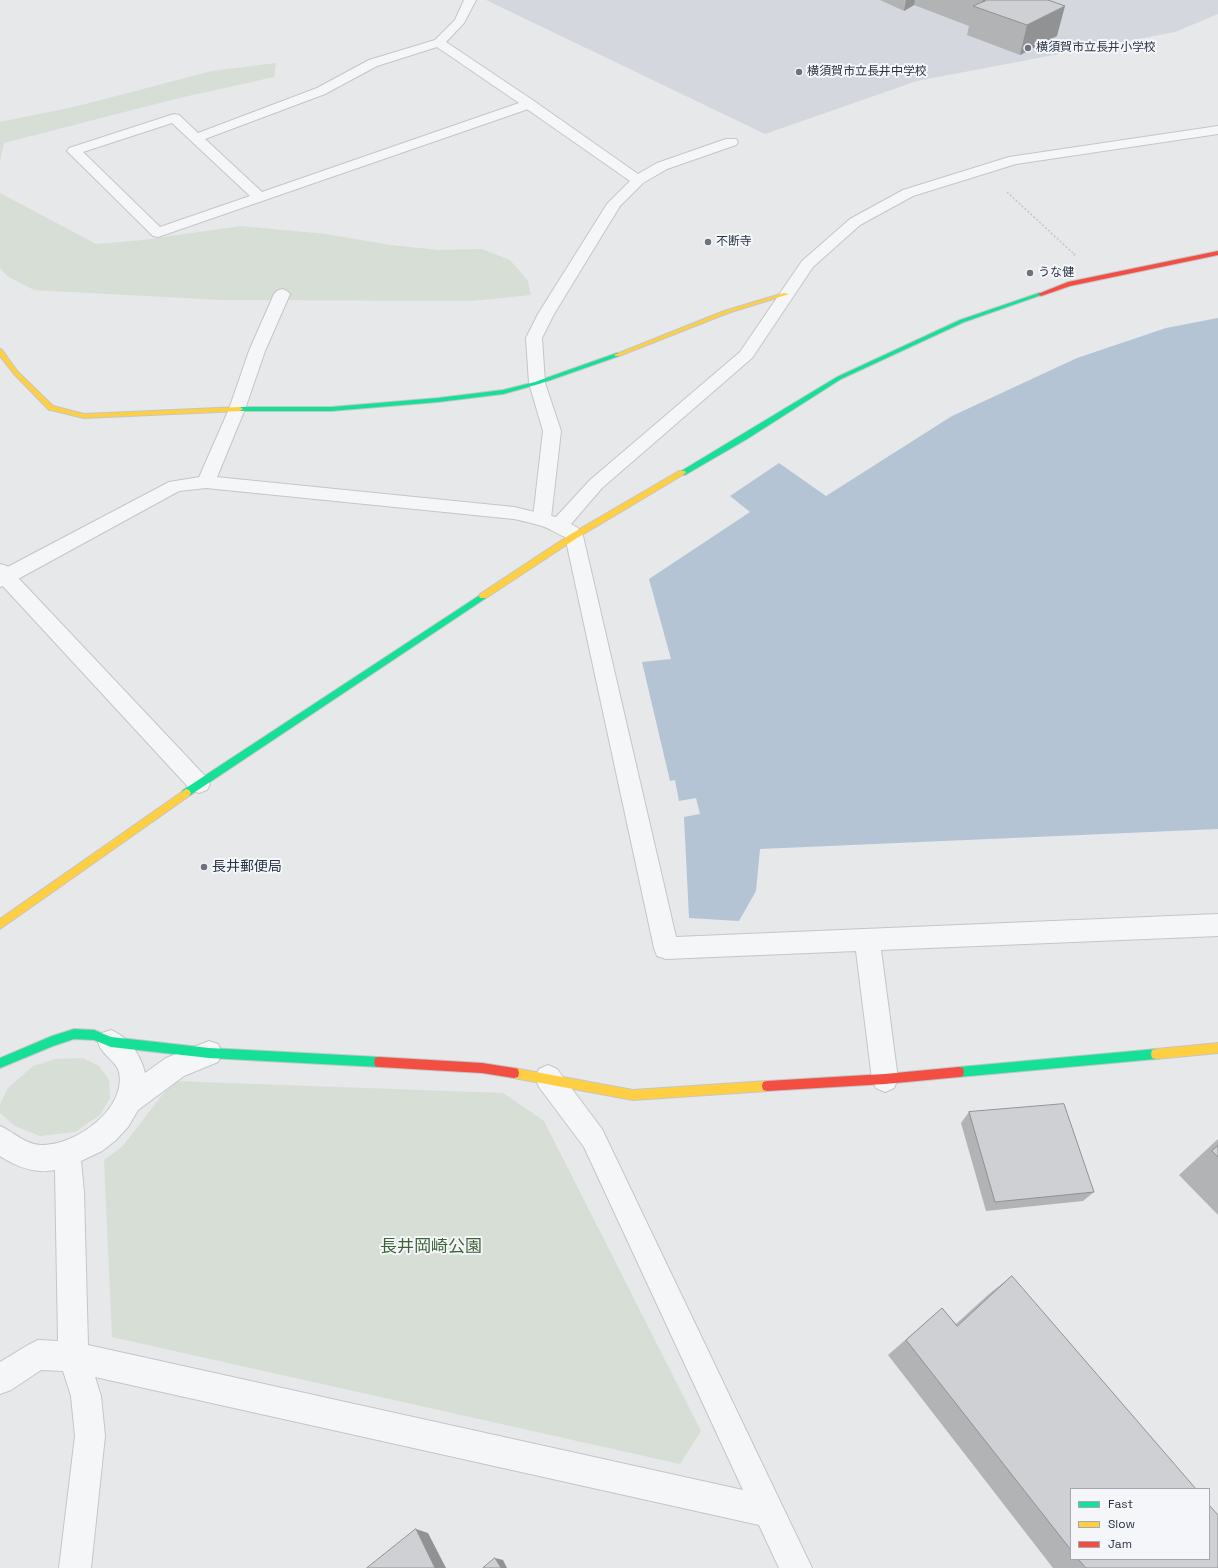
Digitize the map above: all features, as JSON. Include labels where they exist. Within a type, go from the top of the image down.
[{"type":"street","points":[[196,138],[322,91],[373,63],[440,43],[460,21],[470,0]]},
{"type":"street","points":[[440,43],[638,180]]},
{"type":"street","points":[[258,197],[174,118],[74,152],[158,233],[529,104]]},
{"type":"street","points":[[1218,130],[1014,160],[908,193],[855,222],[807,264],[746,355],[596,484],[567,531],[666,948],[1218,925]]},
{"type":"street","points":[[542,518],[552,430],[537,383],[534,338],[546,314],[614,204],[638,180],[662,166],[731,142]]},
{"type":"street","points":[[0,925],[199,784],[567,531],[744,437],[839,378],[962,321],[1068,284],[1218,253]]},
{"type":"street","points":[[206,482],[237,408],[257,351],[282,294]]},
{"type":"street","points":[[0,351],[16,373],[51,408],[84,416],[237,408],[331,409],[438,400],[502,392],[537,383],[620,354],[726,312],[786,294]]},
{"type":"street","points":[[199,784],[2,576],[175,486],[206,482],[514,513],[542,518],[567,531]]},
{"type":"street","points":[[867,939],[885,1079]]},
{"type":"street","points":[[0,1063],[52,1041],[74,1034],[94,1035],[112,1042],[209,1053],[482,1068],[548,1078],[633,1095],[885,1079],[1218,1048]]},
{"type":"street","points":[[0,1139],[8,1146],[26,1155],[46,1159],[67,1154],[89,1144],[108,1130],[123,1112],[131,1092],[132,1072],[124,1055],[112,1042]]},
{"type":"street","points":[[127,1102],[175,1067],[209,1053]]},
{"type":"street","points":[[548,1078],[593,1138],[796,1568]]},
{"type":"street","points":[[67,1154],[70,1192],[73,1357],[86,1396],[90,1436],[75,1568]]},
{"type":"street","points":[[0,1379],[38,1355],[73,1357],[768,1510]]},
{"type":"path","points":[[982,169],[1098,278]]},
{"type":"shaded area","name":"横須賀市立長井中学校","points":[[486,0],[1218,0],[1218,14],[1175,32],[917,81],[765,134]]},
{"type":"green space","points":[[276,63],[274,77],[175,99],[4,143],[0,162],[0,122],[78,106],[212,71]]},
{"type":"green space","points":[[0,193],[96,244],[143,240],[241,226],[326,234],[390,245],[439,250],[481,249],[510,260],[528,281],[531,295],[471,301],[222,300],[34,290],[7,276],[0,268]]},
{"type":"green space","points":[[83,1058],[99,1066],[109,1080],[110,1098],[100,1115],[75,1132],[40,1136],[15,1126],[0,1113],[0,1104],[8,1088],[33,1066],[56,1059]]},
{"type":"green space","name":"長井岡崎公園","points":[[173,1081],[503,1093],[544,1121],[701,1431],[680,1464],[112,1337],[104,1160],[122,1147]]},
{"type":"water","points":[[1218,318],[1218,829],[760,849],[756,891],[739,921],[689,918],[684,817],[700,814],[696,798],[679,801],[675,780],[670,781],[642,662],[671,659],[649,579],[750,512],[730,496],[779,463],[826,496],[952,416],[1077,358],[1166,328]]},
{"type":"building","points":[[983,0],[1048,0],[1065,6],[1027,25],[973,6],[985,1]]},
{"type":"building","points":[[1064,1104],[1094,1192],[995,1202],[969,1112]]},
{"type":"building","points":[[1218,1146],[1218,1157],[1212,1151]]},
{"type":"building","points":[[1012,1276],[1195,1488],[1070,1488],[1070,1549],[906,1340],[942,1308],[957,1326]]},
{"type":"building","points":[[1210,1506],[1218,1515],[1218,1568],[1086,1568],[1079,1560],[1210,1560]]},
{"type":"building","points":[[416,1529],[435,1568],[367,1568]]},
{"type":"building","points":[[495,1558],[501,1568],[483,1568]]},
{"type":"traffic: fast","points":[[682,473],[744,437],[839,378],[962,321],[1041,294]]},
{"type":"traffic: fast","points":[[240,409],[331,409],[438,400],[503,392],[537,383],[617,355]]},
{"type":"traffic: fast","points":[[186,793],[483,596]]},
{"type":"traffic: fast","points":[[0,1063],[52,1041],[74,1034],[94,1035],[111,1042],[209,1053],[379,1062]]},
{"type":"traffic: fast","points":[[959,1072],[1156,1054]]},
{"type":"traffic: slow","points":[[617,355],[726,312],[786,294]]},
{"type":"traffic: slow","points":[[0,351],[16,373],[51,408],[84,416],[240,409]]},
{"type":"traffic: slow","points":[[483,596],[574,536],[682,473]]},
{"type":"traffic: slow","points":[[0,925],[186,793]]},
{"type":"traffic: slow","points":[[1156,1054],[1218,1048]]},
{"type":"traffic: slow","points":[[514,1073],[633,1095],[767,1086]]},
{"type":"traffic: jam","points":[[1041,294],[1068,284],[1218,253]]},
{"type":"traffic: jam","points":[[379,1062],[482,1068],[514,1073]]},
{"type":"traffic: jam","points":[[767,1086],[885,1079],[959,1072]]},
{"type":"place","name":"横須賀市立長井小学校","points":[[1028,48]]},
{"type":"place","name":"横須賀市立長井中学校","points":[[799,72]]},
{"type":"place","name":"不断寺","points":[[708,242]]},
{"type":"place","name":"うな健","points":[[1030,273]]},
{"type":"place","name":"長井郵便局","points":[[204,867]]}]
